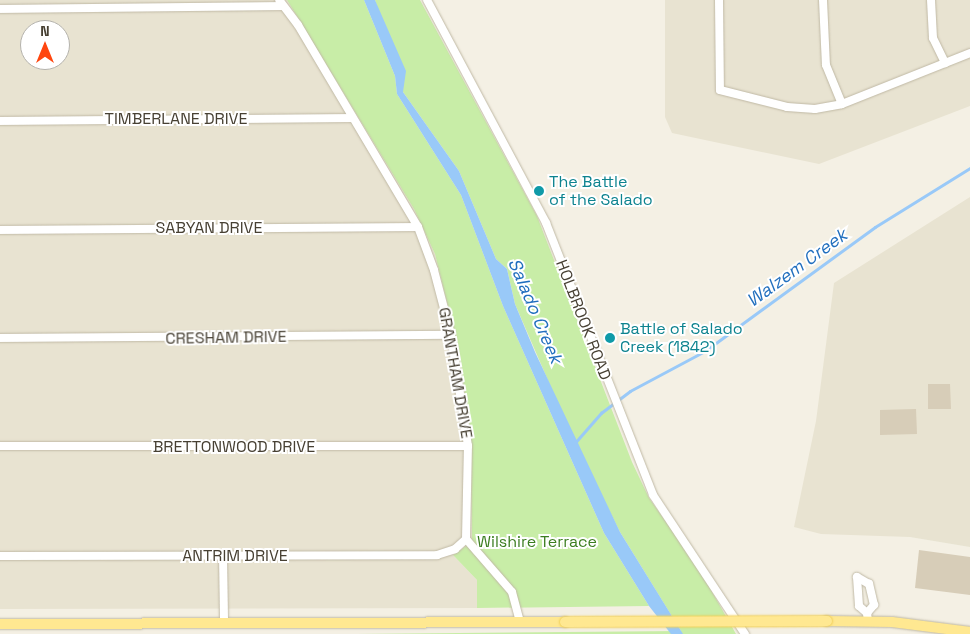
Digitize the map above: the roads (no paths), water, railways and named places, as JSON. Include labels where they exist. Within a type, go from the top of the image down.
[{"type":"main road","points":[[0,624],[827,621],[868,617],[970,632]]},
{"type":"street","name":"HOLBROOK ROAD","points":[[427,0],[546,223],[624,428],[653,495],[746,634]]},
{"type":"street","points":[[719,0],[720,90],[796,108],[842,104],[970,53]]},
{"type":"street","points":[[823,0],[826,65],[842,104]]},
{"type":"street","points":[[931,0],[933,38],[945,63]]},
{"type":"street","points":[[0,9],[280,3]]},
{"type":"street","name":"GRANTHAM DRIVE","points":[[280,3],[298,25],[418,227],[452,335],[468,446],[466,539]]},
{"type":"street","name":"TIMBERLANE DRIVE","points":[[0,121],[352,118]]},
{"type":"street","name":"SABYAN DRIVE","points":[[0,230],[418,227]]},
{"type":"street","name":"CRESHAM DRIVE","points":[[0,338],[452,335]]},
{"type":"street","name":"BRETTONWOOD DRIVE","points":[[0,446],[468,446]]},
{"type":"street","points":[[466,539],[512,592],[520,622]]},
{"type":"street","name":"ANTRIM DRIVE","points":[[0,556],[437,555],[455,549],[466,539]]},
{"type":"street","points":[[223,556],[224,622]]},
{"type":"water","points":[[364,0],[375,0],[406,71],[403,92],[459,171],[496,259],[507,269],[515,304],[535,352],[620,532],[683,634],[671,634],[649,606],[604,533],[503,306],[461,195],[397,94],[395,76]]},
{"type":"waterway","name":"Walzem Creek","points":[[573,445],[601,413],[630,391],[705,351],[875,227],[970,168]]},
{"type":"place","name":"The Battle of the Salado","points":[[539,191]]},
{"type":"place","name":"Battle of Salado Creek (1842)","points":[[610,338]]},
{"type":"water label","name":"Salado Creek","points":[[535,311]]},
{"type":"park label","name":"Wilshire Terrace","points":[[537,542]]}]
